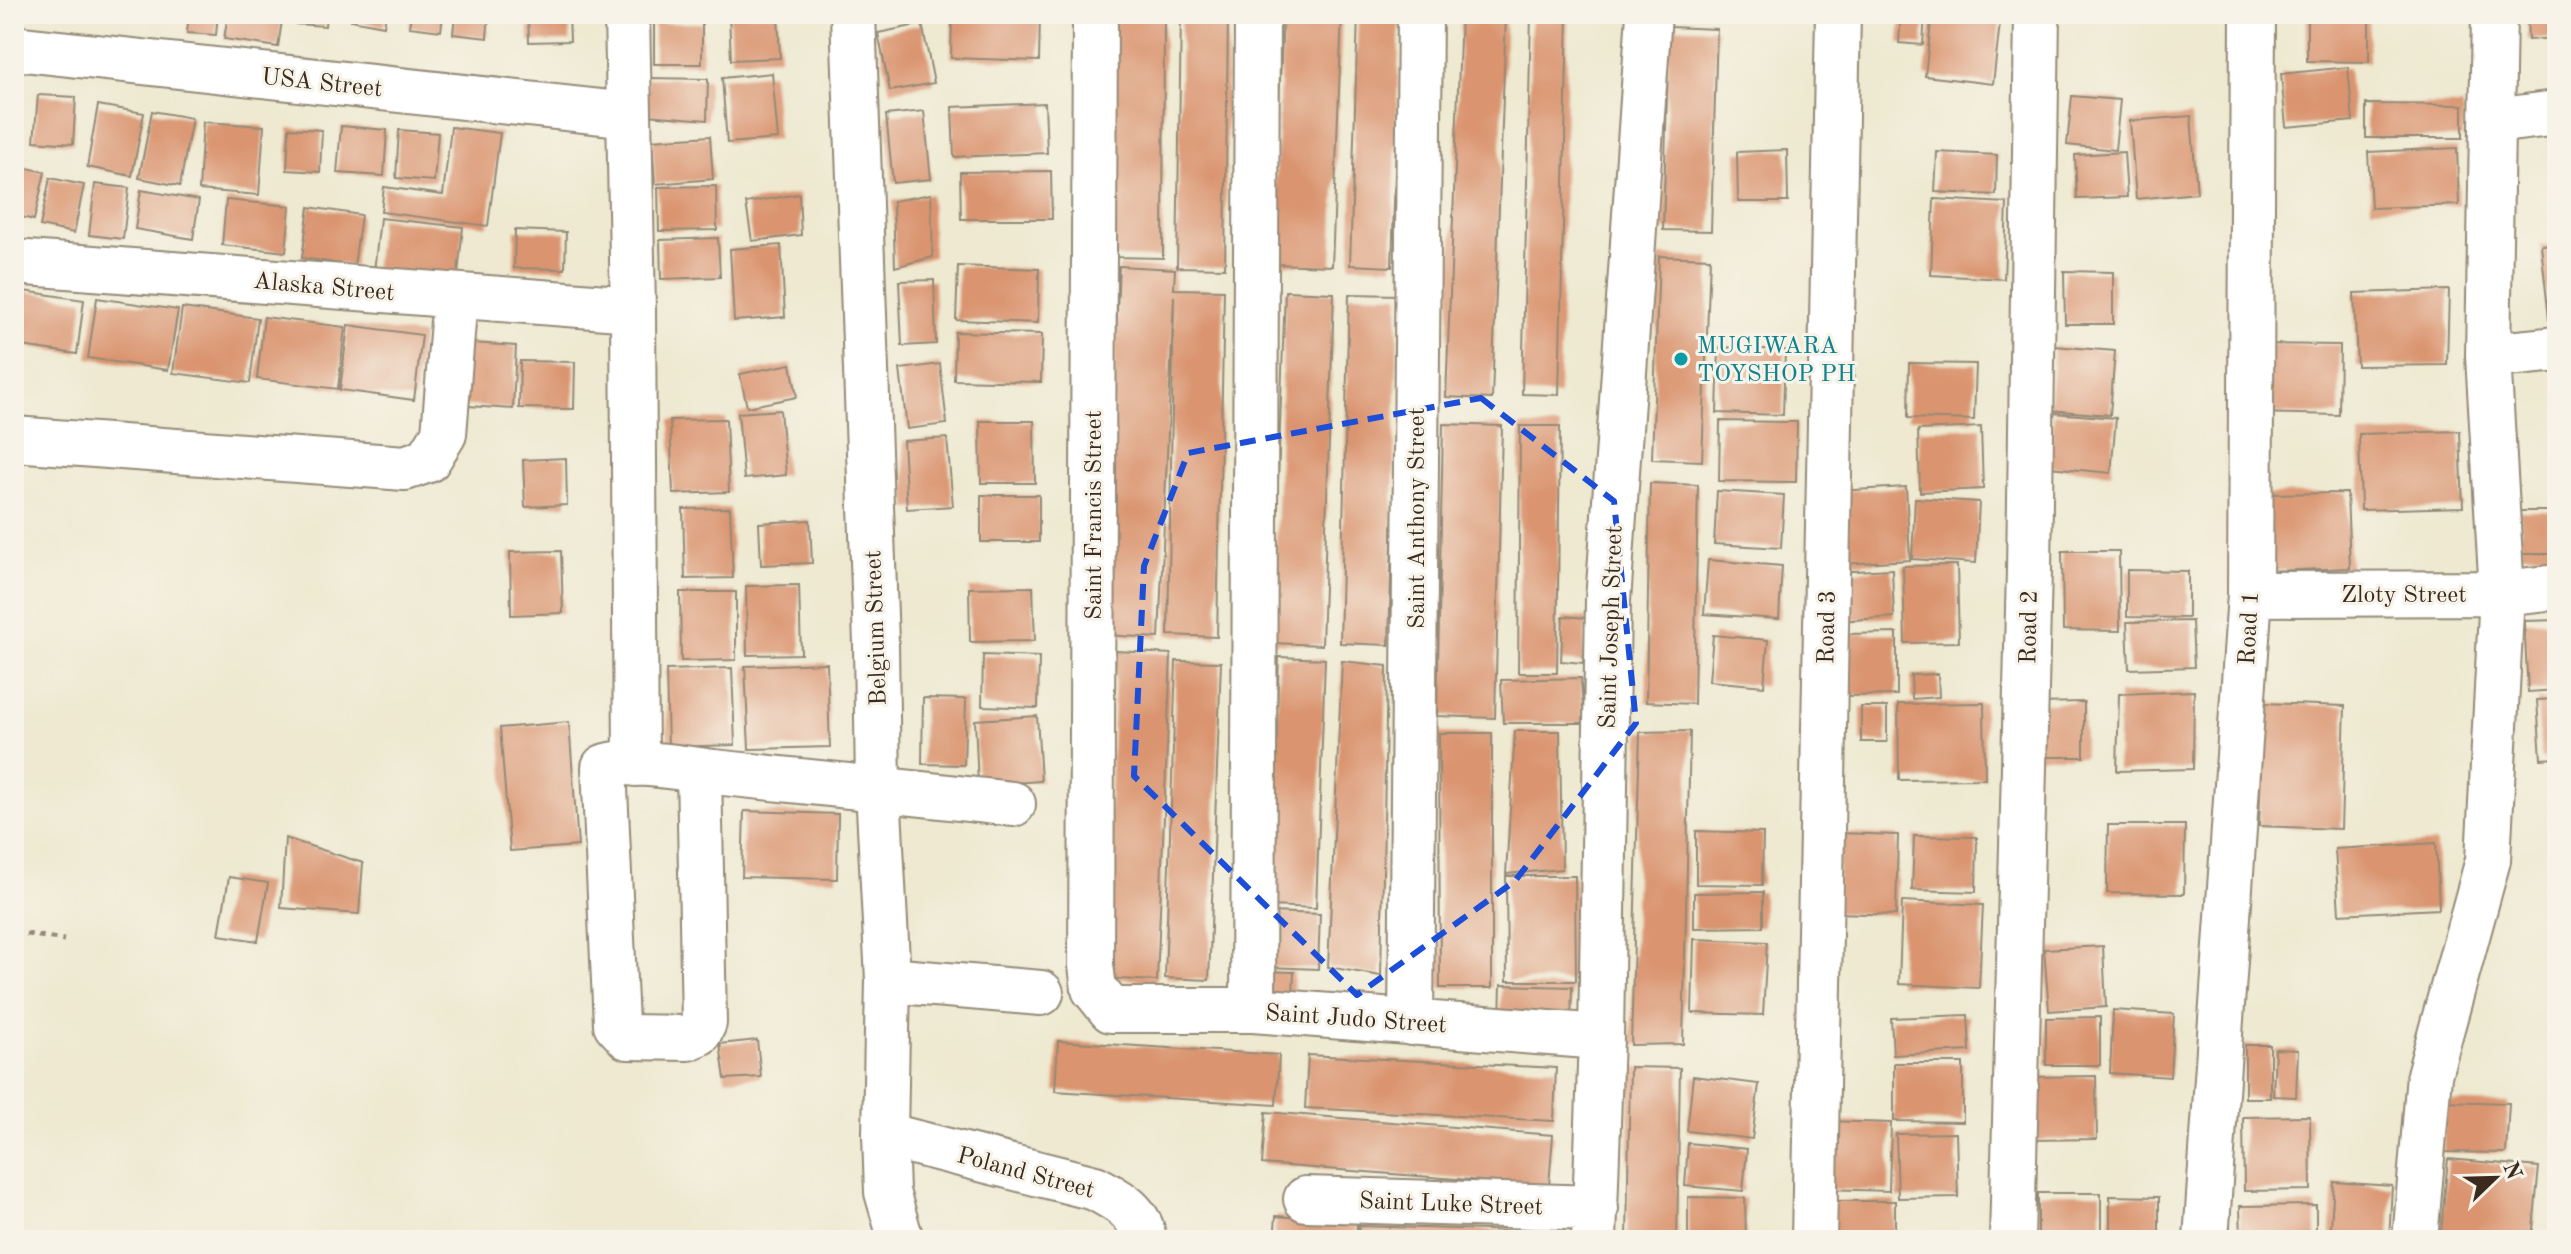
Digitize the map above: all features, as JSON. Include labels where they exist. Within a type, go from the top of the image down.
[{"type":"street","points":[[627,14],[633,309],[636,764]]},
{"type":"street","name":"Belgium Street","points":[[853,14],[876,643],[878,789],[888,980],[887,1192],[901,1240]]},
{"type":"street","name":"Saint Francis Street","points":[[1095,14],[1091,965],[1094,989],[1111,1010]]},
{"type":"street","points":[[1253,1010],[1257,14]]},
{"type":"street","name":"Saint Anthony Street","points":[[1411,1023],[1420,14]]},
{"type":"street","name":"Saint Joseph Street","points":[[1595,1224],[1608,601],[1649,14]]},
{"type":"street","name":"Road 3","points":[[1814,1240],[1838,14]]},
{"type":"street","name":"Road 2","points":[[2012,1240],[2029,570],[2037,14]]},
{"type":"street","name":"Road 1","points":[[2206,1240],[2250,594],[2253,14]]},
{"type":"street","points":[[2415,1240],[2429,1075],[2488,860],[2502,593],[2488,356],[2494,14]]},
{"type":"street","name":"USA Street","points":[[14,48],[629,115]]},
{"type":"street","points":[[2494,121],[2557,113]]},
{"type":"street","name":"Alaska Street","points":[[14,262],[633,309]]},
{"type":"street","points":[[14,439],[405,468],[428,460],[444,434],[455,297]]},
{"type":"street","points":[[2488,356],[2557,349]]},
{"type":"street","name":"Zloty Street","points":[[2250,594],[2502,593],[2557,587]]},
{"type":"street","points":[[699,770],[704,1023],[699,1033],[688,1038],[628,1037],[616,1024],[604,767],[609,764],[636,764],[699,770],[1013,804]]},
{"type":"street","points":[[888,980],[1041,993]]},
{"type":"street","name":"Saint Judo Street","points":[[1111,1010],[1253,1010],[1601,1037]]},
{"type":"street","name":"Poland Street","points":[[885,1135],[1095,1188],[1124,1202],[1143,1227],[1144,1240]]},
{"type":"street","name":"Saint Luke Street","points":[[1306,1199],[1595,1224]]},
{"type":"path","points":[[14,932],[64,940]]},
{"type":"highlighted area","points":[[1481,398],[1614,501],[1636,723],[1515,881],[1357,995],[1134,776],[1144,566],[1188,453]]},
{"type":"building","points":[[131,14],[159,14],[158,20]]},
{"type":"building","points":[[189,14],[218,14],[216,35],[187,33]]},
{"type":"building","points":[[228,14],[283,14],[278,47],[224,39]]},
{"type":"building","points":[[297,14],[326,14],[325,26],[296,24]]},
{"type":"building","points":[[352,14],[386,14],[384,26],[351,20]]},
{"type":"building","points":[[411,14],[443,14],[441,31],[409,27]]},
{"type":"building","points":[[455,14],[489,14],[487,38],[453,34]]},
{"type":"building","points":[[528,14],[569,14],[570,41],[529,42]]},
{"type":"building","points":[[729,14],[778,14],[780,58],[731,60]]},
{"type":"building","points":[[952,14],[1040,14],[1039,61],[951,58]]},
{"type":"building","points":[[1114,14],[1164,14],[1163,258],[1113,257]]},
{"type":"building","points":[[1181,14],[1228,14],[1225,268],[1177,267]]},
{"type":"building","points":[[1283,14],[1342,14],[1332,266],[1272,264]]},
{"type":"building","points":[[1358,14],[1400,14],[1392,267],[1350,265]]},
{"type":"building","points":[[1461,14],[1506,14],[1492,399],[1446,397]]},
{"type":"building","points":[[1531,14],[1568,14],[1559,395],[1522,394]]},
{"type":"building","points":[[1901,14],[1925,14],[1923,45],[1899,43]]},
{"type":"building","points":[[1932,14],[2001,14],[1993,84],[1925,76]]},
{"type":"building","points":[[2307,14],[2369,14],[2369,62],[2307,61]]},
{"type":"building","points":[[2527,14],[2557,14],[2557,38],[2528,40]]},
{"type":"building","points":[[654,23],[702,23],[702,64],[654,64]]},
{"type":"building","points":[[922,24],[934,83],[890,91],[878,33]]},
{"type":"building","points":[[1669,27],[1717,29],[1711,231],[1663,230]]},
{"type":"building","points":[[2348,67],[2353,121],[2286,127],[2281,74]]},
{"type":"building","points":[[772,73],[778,139],[727,143],[722,78]]},
{"type":"building","points":[[647,78],[708,79],[707,120],[647,115]]},
{"type":"building","points":[[38,95],[76,97],[73,144],[34,141]]},
{"type":"building","points":[[2072,96],[2120,100],[2115,150],[2067,145]]},
{"type":"building","points":[[1045,103],[1047,153],[954,157],[952,107]]},
{"type":"building","points":[[2366,104],[2463,105],[2463,138],[2366,138]]},
{"type":"building","points":[[98,105],[144,113],[132,176],[87,167]]},
{"type":"building","points":[[152,111],[192,118],[180,186],[139,178]]},
{"type":"building","points":[[924,111],[931,179],[893,183],[886,115]]},
{"type":"building","points":[[2191,116],[2197,193],[2136,199],[2130,121]]},
{"type":"building","points":[[203,122],[264,126],[259,195],[199,190]]},
{"type":"building","points":[[341,126],[387,130],[384,176],[337,173]]},
{"type":"building","points":[[451,127],[500,133],[488,226],[381,212],[384,187],[443,195]]},
{"type":"building","points":[[289,128],[322,130],[320,172],[287,170]]},
{"type":"building","points":[[399,130],[438,133],[434,181],[396,178]]},
{"type":"building","points":[[710,136],[713,179],[655,184],[652,140]]},
{"type":"building","points":[[2457,148],[2459,205],[2371,208],[2368,152]]},
{"type":"building","points":[[1787,150],[1788,202],[1738,202],[1737,152]]},
{"type":"building","points":[[1937,152],[1997,155],[1996,195],[1935,192]]},
{"type":"building","points":[[2124,152],[2127,197],[2077,199],[2075,155]]},
{"type":"building","points":[[14,165],[45,172],[34,220],[14,215]]},
{"type":"building","points":[[1051,171],[1052,219],[961,219],[960,172]]},
{"type":"building","points":[[50,178],[84,185],[74,233],[40,226]]},
{"type":"building","points":[[95,184],[129,188],[123,239],[89,235]]},
{"type":"building","points":[[716,186],[717,230],[659,231],[658,187]]},
{"type":"building","points":[[141,190],[199,200],[193,239],[135,229]]},
{"type":"building","points":[[799,194],[801,235],[752,241],[746,203]]},
{"type":"building","points":[[931,194],[933,257],[895,267],[893,201]]},
{"type":"building","points":[[1934,199],[2007,203],[2004,279],[1931,275]]},
{"type":"building","points":[[226,200],[290,206],[286,252],[222,245]]},
{"type":"building","points":[[309,207],[361,215],[354,266],[302,258]]},
{"type":"building","points":[[380,218],[463,227],[456,291],[373,281]]},
{"type":"building","points":[[515,230],[566,232],[565,269],[514,268]]},
{"type":"building","points":[[718,238],[720,277],[661,279],[660,240]]},
{"type":"building","points":[[2557,244],[2557,319],[2549,320],[2541,245]]},
{"type":"building","points":[[781,245],[785,317],[734,321],[730,249]]},
{"type":"building","name":"MUGIWARA TOYSHOP PH","points":[[1659,256],[1710,258],[1702,461],[1652,459]]},
{"type":"building","points":[[958,266],[1039,269],[1038,323],[956,320]]},
{"type":"building","points":[[1119,266],[1175,269],[1174,289],[1224,290],[1217,637],[1168,635],[1174,296],[1159,638],[1103,635]]},
{"type":"building","points":[[2064,271],[2113,272],[2113,324],[2065,324]]},
{"type":"building","points":[[934,280],[936,344],[902,346],[899,281]]},
{"type":"building","points":[[17,290],[84,300],[77,354],[14,345]]},
{"type":"building","points":[[2449,290],[2447,365],[2357,366],[2354,293]]},
{"type":"building","points":[[1285,291],[1334,293],[1322,645],[1272,643]]},
{"type":"building","points":[[1349,294],[1399,295],[1389,645],[1340,643]]},
{"type":"building","points":[[97,298],[178,310],[168,370],[88,358]]},
{"type":"building","points":[[182,308],[258,318],[250,383],[173,373]]},
{"type":"building","points":[[264,317],[345,327],[338,389],[257,379]]},
{"type":"building","points":[[348,325],[422,335],[414,400],[340,390]]},
{"type":"building","points":[[955,332],[1042,334],[1041,382],[954,380]]},
{"type":"building","points":[[457,342],[516,346],[513,409],[453,405]]},
{"type":"building","points":[[2257,344],[2340,345],[2339,415],[2255,413]]},
{"type":"building","points":[[2054,346],[2115,351],[2110,415],[2049,410]]},
{"type":"building","points":[[1719,347],[1785,350],[1783,415],[1717,413]]},
{"type":"building","points":[[520,361],[575,362],[574,409],[519,408]]},
{"type":"building","points":[[1909,363],[1976,364],[1974,420],[1908,418]]},
{"type":"building","points":[[791,364],[797,397],[747,407],[740,374]]},
{"type":"building","points":[[940,364],[947,424],[907,429],[900,369]]},
{"type":"building","points":[[780,410],[786,475],[744,479],[738,413]]},
{"type":"building","points":[[2054,413],[2116,418],[2111,473],[2049,467]]},
{"type":"building","points":[[726,419],[729,492],[673,494],[670,420]]},
{"type":"building","points":[[980,421],[1034,421],[1035,483],[981,483]]},
{"type":"building","points":[[1720,421],[1797,422],[1796,482],[1719,481]]},
{"type":"building","points":[[1443,424],[1502,426],[1495,718],[1437,716]]},
{"type":"building","points":[[1520,426],[1560,426],[1557,673],[1518,673]]},
{"type":"building","points":[[1981,427],[1983,489],[1920,492],[1918,430]]},
{"type":"building","points":[[2460,431],[2463,507],[2361,510],[2359,434]]},
{"type":"building","points":[[947,438],[953,506],[907,509],[903,441]]},
{"type":"building","points":[[566,458],[567,505],[525,507],[523,460]]},
{"type":"building","points":[[1650,483],[1698,485],[1694,704],[1646,702]]},
{"type":"building","points":[[1906,487],[1910,560],[1842,564],[1837,491]]},
{"type":"building","points":[[1717,491],[1784,495],[1781,548],[1714,544]]},
{"type":"building","points":[[2347,493],[2350,568],[2268,571],[2266,494]]},
{"type":"building","points":[[981,495],[1039,495],[1039,542],[981,542]]},
{"type":"building","points":[[1915,498],[1979,502],[1976,563],[1912,559]]},
{"type":"building","points":[[730,508],[733,578],[685,579],[683,509]]},
{"type":"building","points":[[2520,511],[2557,511],[2557,554],[2521,554]]},
{"type":"building","points":[[810,520],[812,563],[761,565],[759,523]]},
{"type":"building","points":[[561,551],[563,613],[511,615],[510,552]]},
{"type":"building","points":[[2062,551],[2119,551],[2120,631],[2063,630]]},
{"type":"building","points":[[1708,560],[1782,566],[1779,619],[1704,614]]},
{"type":"building","points":[[1957,565],[1959,642],[1905,643],[1903,566]]},
{"type":"building","points":[[1892,569],[1894,617],[1839,621],[1836,572]]},
{"type":"building","points":[[2127,570],[2188,571],[2188,618],[2127,617]]},
{"type":"building","points":[[799,585],[801,654],[747,655],[746,586]]},
{"type":"building","points":[[1033,587],[1035,641],[970,642],[969,588]]},
{"type":"building","points":[[680,592],[736,592],[736,660],[681,661]]},
{"type":"building","points":[[1563,616],[1587,618],[1583,663],[1561,661]]},
{"type":"building","points":[[2557,620],[2557,690],[2528,692],[2524,621]]},
{"type":"building","points":[[2192,621],[2194,667],[2129,669],[2127,622]]},
{"type":"building","points":[[1897,633],[1897,695],[1845,696],[1845,634]]},
{"type":"building","points":[[1713,635],[1768,640],[1764,686],[1709,681]]},
{"type":"building","points":[[1116,651],[1171,654],[1157,981],[1102,978]]},
{"type":"building","points":[[983,655],[1039,657],[1038,708],[982,706]]},
{"type":"building","points":[[1279,657],[1325,659],[1316,908],[1270,906]]},
{"type":"building","points":[[1176,661],[1221,662],[1209,980],[1165,978]]},
{"type":"building","points":[[1342,661],[1387,666],[1381,976],[1328,967]]},
{"type":"building","points":[[827,663],[830,747],[749,749],[745,666]]},
{"type":"building","points":[[732,668],[735,745],[668,747],[666,670]]},
{"type":"building","points":[[1938,674],[1939,697],[1912,699],[1911,675]]},
{"type":"building","points":[[1581,678],[1584,723],[1503,723],[1501,680]]},
{"type":"building","points":[[2194,691],[2193,769],[2117,771],[2119,694]]},
{"type":"building","points":[[923,698],[966,699],[964,765],[922,764]]},
{"type":"building","points":[[2557,699],[2557,758],[2541,759],[2537,700]]},
{"type":"building","points":[[2084,702],[2084,757],[2036,757],[2036,703]]},
{"type":"building","points":[[1984,703],[1985,779],[1899,780],[1898,704]]},
{"type":"building","points":[[2263,703],[2345,706],[2341,829],[2259,826]]},
{"type":"building","points":[[1861,707],[1887,707],[1887,742],[1861,742]]},
{"type":"building","points":[[1037,716],[1041,781],[978,785],[975,720]]},
{"type":"building","points":[[569,722],[578,846],[510,851],[500,728]]},
{"type":"building","points":[[1515,731],[1560,731],[1562,869],[1506,874]]},
{"type":"building","points":[[1690,731],[1683,1044],[1631,1045],[1640,732]]},
{"type":"building","points":[[1439,733],[1492,733],[1492,988],[1440,988]]},
{"type":"building","points":[[744,811],[838,814],[837,879],[742,877]]},
{"type":"building","points":[[2108,825],[2185,825],[2184,894],[2107,893]]},
{"type":"building","points":[[1696,831],[1763,833],[1762,885],[1696,884]]},
{"type":"building","points":[[1839,833],[1898,835],[1896,915],[1837,913]]},
{"type":"building","points":[[1914,836],[1977,837],[1976,892],[1912,890]]},
{"type":"building","points":[[285,838],[363,863],[359,914],[281,908]]},
{"type":"building","points":[[2436,843],[2439,909],[2339,914],[2335,849]]},
{"type":"building","points":[[1506,876],[1575,876],[1576,981],[1507,981]]},
{"type":"building","points":[[229,877],[268,883],[258,941],[219,935]]},
{"type":"building","points":[[1763,892],[1763,927],[1694,928],[1694,893]]},
{"type":"building","points":[[1902,901],[1983,905],[1979,988],[1899,984]]},
{"type":"building","points":[[1269,912],[1320,914],[1318,969],[1267,967]]},
{"type":"building","points":[[1694,939],[1767,942],[1763,1015],[1692,1013]]},
{"type":"building","points":[[2103,946],[2106,1007],[2049,1011],[2044,949]]},
{"type":"building","points":[[1257,971],[1294,972],[1293,999],[1257,998]]},
{"type":"building","points":[[1501,985],[1572,987],[1571,1024],[1500,1022]]},
{"type":"building","points":[[2113,1010],[2174,1014],[2170,1077],[2110,1073]]},
{"type":"building","points":[[1968,1015],[1970,1051],[1893,1055],[1891,1018]]},
{"type":"building","points":[[2100,1017],[2100,1065],[2046,1065],[2046,1018]]},
{"type":"building","points":[[757,1040],[761,1077],[725,1079],[720,1044]]},
{"type":"building","points":[[1058,1041],[1279,1055],[1276,1105],[1055,1091]]},
{"type":"building","points":[[2245,1045],[2270,1045],[2270,1098],[2245,1098]]},
{"type":"building","points":[[2275,1049],[2298,1050],[2296,1097],[2273,1096]]},
{"type":"building","points":[[1308,1055],[1556,1068],[1554,1121],[1305,1108]]},
{"type":"building","points":[[1894,1063],[1963,1063],[1963,1122],[1894,1121]]},
{"type":"building","points":[[1630,1067],[1680,1068],[1677,1240],[1627,1240]]},
{"type":"building","points":[[1693,1076],[1759,1084],[1752,1139],[1687,1131]]},
{"type":"building","points":[[2096,1076],[2097,1139],[2033,1140],[2031,1077]]},
{"type":"building","points":[[2444,1101],[2509,1103],[2506,1153],[2443,1152]]},
{"type":"building","points":[[1266,1112],[1553,1135],[1549,1186],[1262,1164]]},
{"type":"building","points":[[2310,1116],[2311,1190],[2244,1191],[2243,1117]]},
{"type":"building","points":[[1826,1121],[1891,1123],[1889,1191],[1824,1189]]},
{"type":"building","points":[[1956,1133],[1958,1197],[1898,1198],[1896,1134]]},
{"type":"building","points":[[1688,1143],[1747,1149],[1743,1191],[1685,1186]]},
{"type":"building","points":[[2448,1159],[2539,1167],[2532,1240],[2441,1232]]},
{"type":"building","points":[[2334,1182],[2392,1186],[2389,1240],[2330,1240]]},
{"type":"building","points":[[2038,1193],[2101,1193],[2101,1240],[2038,1240]]},
{"type":"building","points":[[2110,1196],[2159,1197],[2159,1240],[2110,1240]]},
{"type":"building","points":[[1688,1197],[1745,1198],[1746,1240],[1688,1240]]},
{"type":"building","points":[[1827,1201],[1895,1201],[1895,1240],[1827,1240]]},
{"type":"building","points":[[2316,1205],[2316,1240],[2241,1240],[2240,1206]]},
{"type":"building","points":[[1276,1216],[1357,1223],[1356,1240],[1274,1240]]},
{"type":"building","points":[[1359,1226],[1554,1232],[1554,1240],[1358,1240]]},
{"type":"place","name":"MUGIWARA TOYSHOP PH","points":[[1681,359]]}]
